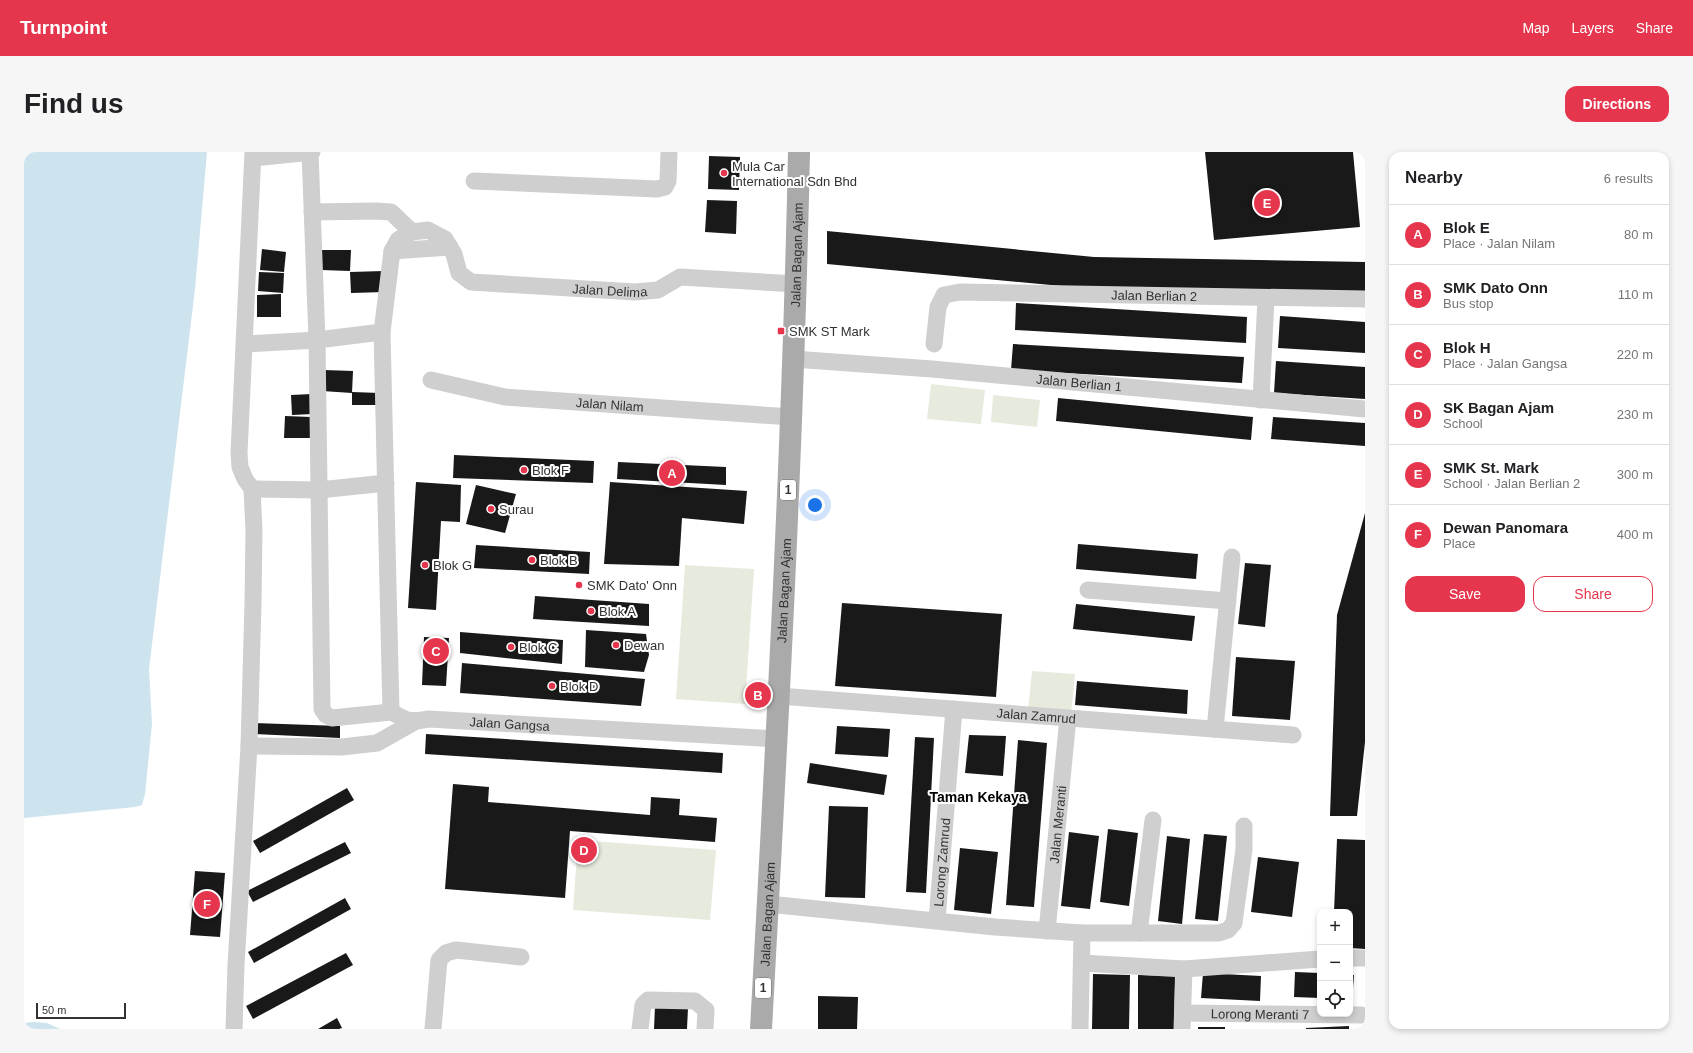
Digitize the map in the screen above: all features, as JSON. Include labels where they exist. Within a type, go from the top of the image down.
[{"type":"main road","name":"Jalan Bagan Ajam","points":[[761,1029],[779,696],[796,284],[799,152]]},
{"type":"street","points":[[234,1029],[236,965],[249,746],[254,596],[254,530],[252,489],[245,479],[240,467],[239,453],[253,155],[311,152],[317,340],[322,709],[326,715],[332,718],[391,712],[407,720],[416,721]]},
{"type":"street","points":[[474,181],[656,189],[665,187],[668,181],[669,152]]},
{"type":"street","points":[[312,212],[391,212],[412,232]]},
{"type":"street","points":[[391,712],[382,332],[392,251],[398,240],[412,232],[428,230],[447,243]]},
{"type":"street","points":[[392,251],[447,243]]},
{"type":"street","name":"Jalan Delima","points":[[447,243],[454,254],[458,273],[471,282],[636,292],[658,290],[680,277],[796,284]]},
{"type":"street","name":"Jalan Berlian 2","points":[[934,344],[938,307],[944,295],[960,292],[1365,299]]},
{"type":"street","points":[[1261,400],[1266,298]]},
{"type":"street","points":[[245,344],[317,340],[382,332]]},
{"type":"street","name":"Jalan Berlian 1","points":[[793,359],[924,368],[1365,410]]},
{"type":"street","name":"Jalan Nilam","points":[[431,380],[505,397],[791,417]]},
{"type":"street","points":[[252,489],[319,490],[386,483]]},
{"type":"street","points":[[1214,729],[1232,557]]},
{"type":"street","points":[[1088,590],[1228,601]]},
{"type":"street","name":"Jalan Zamrud","points":[[779,696],[1293,735]]},
{"type":"street","name":"Lorong Zamrud","points":[[937,920],[954,709]]},
{"type":"street","name":"Jalan Meranti","points":[[1046,931],[1068,718]]},
{"type":"street","name":"Jalan Gangsa","points":[[249,746],[342,747],[377,743],[416,721],[429,719],[777,739]]},
{"type":"street","points":[[1139,933],[1153,820]]},
{"type":"street","points":[[768,904],[1046,931],[1082,933],[1219,933],[1228,930],[1234,923],[1244,849],[1244,826]]},
{"type":"street","points":[[1080,1029],[1082,933]]},
{"type":"street","points":[[433,1029],[438,960],[446,952],[456,950],[521,957]]},
{"type":"street","points":[[1353,958],[1365,958]]},
{"type":"street","points":[[1082,963],[1184,970],[1317,959]]},
{"type":"street","points":[[1183,1021],[1184,970]]},
{"type":"street","points":[[640,1029],[642,1006],[648,1000],[695,1002],[706,1010],[705,1029]]},
{"type":"street","name":"Lorong Meranti 7","points":[[1183,1021],[1360,1015]]},
{"type":"shaded area","points":[[931,384],[985,390],[981,424],[927,419]]},
{"type":"shaded area","points":[[993,395],[1040,400],[1037,427],[991,422]]},
{"type":"shaded area","points":[[685,565],[754,569],[745,704],[676,699]]},
{"type":"shaded area","points":[[1032,671],[1075,674],[1071,714],[1028,711]]},
{"type":"shaded area","points":[[578,840],[716,850],[710,920],[573,910]]},
{"type":"water","points":[[24,152],[207,152],[195,289],[149,669],[152,724],[145,794],[142,805],[135,807],[24,818]]},
{"type":"water","points":[[24,1023],[47,1023],[60,1029],[24,1029]]},
{"type":"building","points":[[1205,152],[1353,152],[1360,227],[1214,240]]},
{"type":"building","name":"Mula Car International Sdn Bhd","points":[[709,156],[740,157],[739,190],[708,189]]},
{"type":"building","points":[[707,200],[737,201],[736,234],[705,232]]},
{"type":"building","points":[[827,231],[1094,257],[1365,262],[1365,294],[1094,289],[827,264]]},
{"type":"building","points":[[262,249],[286,252],[284,272],[260,270]]},
{"type":"building","points":[[322,250],[351,250],[350,271],[321,270]]},
{"type":"building","points":[[384,271],[385,292],[351,293],[350,272]]},
{"type":"building","points":[[259,272],[284,273],[283,293],[258,291]]},
{"type":"building","points":[[281,294],[281,317],[257,317],[257,295]]},
{"type":"building","points":[[1016,303],[1247,317],[1246,343],[1015,330]]},
{"type":"building","points":[[1280,316],[1365,322],[1365,353],[1278,348]]},
{"type":"building","points":[[1013,344],[1244,357],[1242,383],[1011,370]]},
{"type":"building","points":[[1276,361],[1365,367],[1365,399],[1274,393]]},
{"type":"building","points":[[324,370],[353,371],[352,393],[322,391]]},
{"type":"building","points":[[352,392],[380,393],[380,405],[352,405]]},
{"type":"building","points":[[312,394],[313,414],[292,415],[291,395]]},
{"type":"building","points":[[1058,398],[1253,417],[1251,440],[1056,421]]},
{"type":"building","points":[[285,416],[311,417],[311,438],[284,438]]},
{"type":"building","points":[[1273,417],[1365,423],[1365,446],[1271,439]]},
{"type":"building","name":"Blok F","points":[[454,455],[594,461],[593,483],[453,478]]},
{"type":"building","points":[[618,462],[726,467],[726,485],[617,479]]},
{"type":"building","name":"Blok G","points":[[416,482],[461,485],[460,522],[441,521],[436,610],[408,608]]},
{"type":"building","points":[[610,482],[747,491],[744,524],[682,518],[679,566],[604,564]]},
{"type":"building","name":"Surau","points":[[476,485],[516,494],[505,533],[466,524]]},
{"type":"building","points":[[1365,513],[1365,742],[1357,816],[1330,816],[1337,615]]},
{"type":"building","points":[[1078,544],[1198,554],[1196,579],[1076,569]]},
{"type":"building","name":"Blok B","points":[[476,545],[590,552],[589,574],[474,568]]},
{"type":"building","points":[[1245,563],[1271,565],[1265,627],[1238,624]]},
{"type":"building","name":"Blok A","points":[[535,596],[649,604],[649,626],[533,619]]},
{"type":"building","points":[[842,603],[1002,614],[996,697],[835,686]]},
{"type":"building","points":[[1076,604],[1195,616],[1192,641],[1073,629]]},
{"type":"building","name":"Dewan","points":[[586,630],[646,634],[649,655],[644,672],[585,667]]},
{"type":"building","name":"Blok C","points":[[460,632],[563,640],[562,664],[460,653]]},
{"type":"building","points":[[424,637],[449,638],[446,686],[422,685]]},
{"type":"building","points":[[1236,657],[1295,661],[1290,720],[1232,716]]},
{"type":"building","name":"Blok D","points":[[462,663],[645,679],[641,706],[460,693]]},
{"type":"building","points":[[1077,681],[1188,690],[1187,714],[1075,705]]},
{"type":"building","points":[[254,723],[340,726],[340,738],[254,734]]},
{"type":"building","points":[[837,726],[890,729],[888,757],[835,754]]},
{"type":"building","points":[[426,734],[723,753],[722,773],[425,754]]},
{"type":"building","points":[[969,735],[1006,736],[1003,776],[965,773]]},
{"type":"building","points":[[915,737],[934,738],[926,893],[906,892]]},
{"type":"building","points":[[1018,740],[1047,743],[1034,907],[1006,905]]},
{"type":"building","points":[[810,763],[887,775],[884,795],[807,783]]},
{"type":"building","points":[[453,784],[489,787],[488,802],[650,815],[651,797],[680,799],[679,815],[717,818],[715,842],[570,831],[565,898],[445,889]]},
{"type":"building","points":[[347,788],[354,800],[260,853],[253,841]]},
{"type":"building","points":[[829,806],[868,807],[865,898],[825,897]]},
{"type":"building","points":[[1108,829],[1138,833],[1129,906],[1100,902]]},
{"type":"building","points":[[1069,832],[1099,836],[1090,909],[1061,906]]},
{"type":"building","points":[[1204,834],[1227,836],[1218,921],[1195,919]]},
{"type":"building","points":[[1167,836],[1190,839],[1182,924],[1158,921]]},
{"type":"building","points":[[1337,839],[1365,840],[1365,949],[1353,948],[1353,909],[1334,909]]},
{"type":"building","points":[[345,842],[351,853],[253,902],[247,891]]},
{"type":"building","points":[[960,848],[998,852],[991,914],[954,910]]},
{"type":"building","points":[[1258,857],[1299,862],[1292,917],[1251,912]]},
{"type":"building","points":[[195,871],[225,873],[220,937],[190,935]]},
{"type":"building","points":[[345,898],[351,909],[254,963],[248,952]]},
{"type":"building","points":[[346,953],[353,965],[253,1019],[246,1006]]},
{"type":"building","points":[[1295,972],[1317,973],[1317,998],[1294,997]]},
{"type":"building","points":[[1203,973],[1261,976],[1260,1001],[1201,998]]},
{"type":"building","points":[[1093,974],[1130,975],[1129,1029],[1092,1029]]},
{"type":"building","points":[[1138,975],[1175,976],[1174,1029],[1138,1029]]},
{"type":"building","points":[[818,996],[858,997],[857,1029],[818,1029]]},
{"type":"building","points":[[655,1006],[688,1008],[687,1029],[654,1029]]},
{"type":"building","points":[[337,1018],[342,1028],[318,1029]]},
{"type":"building","points":[[1349,1026],[1349,1029],[1306,1029],[1306,1028]]},
{"type":"building","points":[[1198,1027],[1225,1027],[1225,1029],[1198,1029]]},
{"type":"place","name":"Mula Car International Sdn Bhd","points":[[724,173]]},
{"type":"place","name":"SMK St. Mark","points":[[1267,203]]},
{"type":"place","name":"SMK ST Mark","points":[[781,331]]},
{"type":"place","name":"Blok F","points":[[524,470]]},
{"type":"place","name":"Blok E","points":[[672,473]]},
{"type":"place","name":"Surau","points":[[491,509]]},
{"type":"place","name":"Blok B","points":[[532,560]]},
{"type":"place","name":"Blok G","points":[[425,565]]},
{"type":"place","name":"SMK Dato' Onn","points":[[579,585]]},
{"type":"place","name":"Blok A","points":[[591,611]]},
{"type":"place","name":"Dewan","points":[[616,645]]},
{"type":"place","name":"Blok C","points":[[511,647]]},
{"type":"place","name":"Blok H","points":[[436,651]]},
{"type":"place","name":"Blok D","points":[[552,686]]},
{"type":"place","name":"SMK Dato Onn","points":[[758,695]]},
{"type":"place","name":"SK Bagan Ajam","points":[[584,850]]},
{"type":"place","name":"Dewan Panomara","points":[[207,904]]},
{"type":"district","name":"Taman Kekaya","points":[[978,797]]}]
